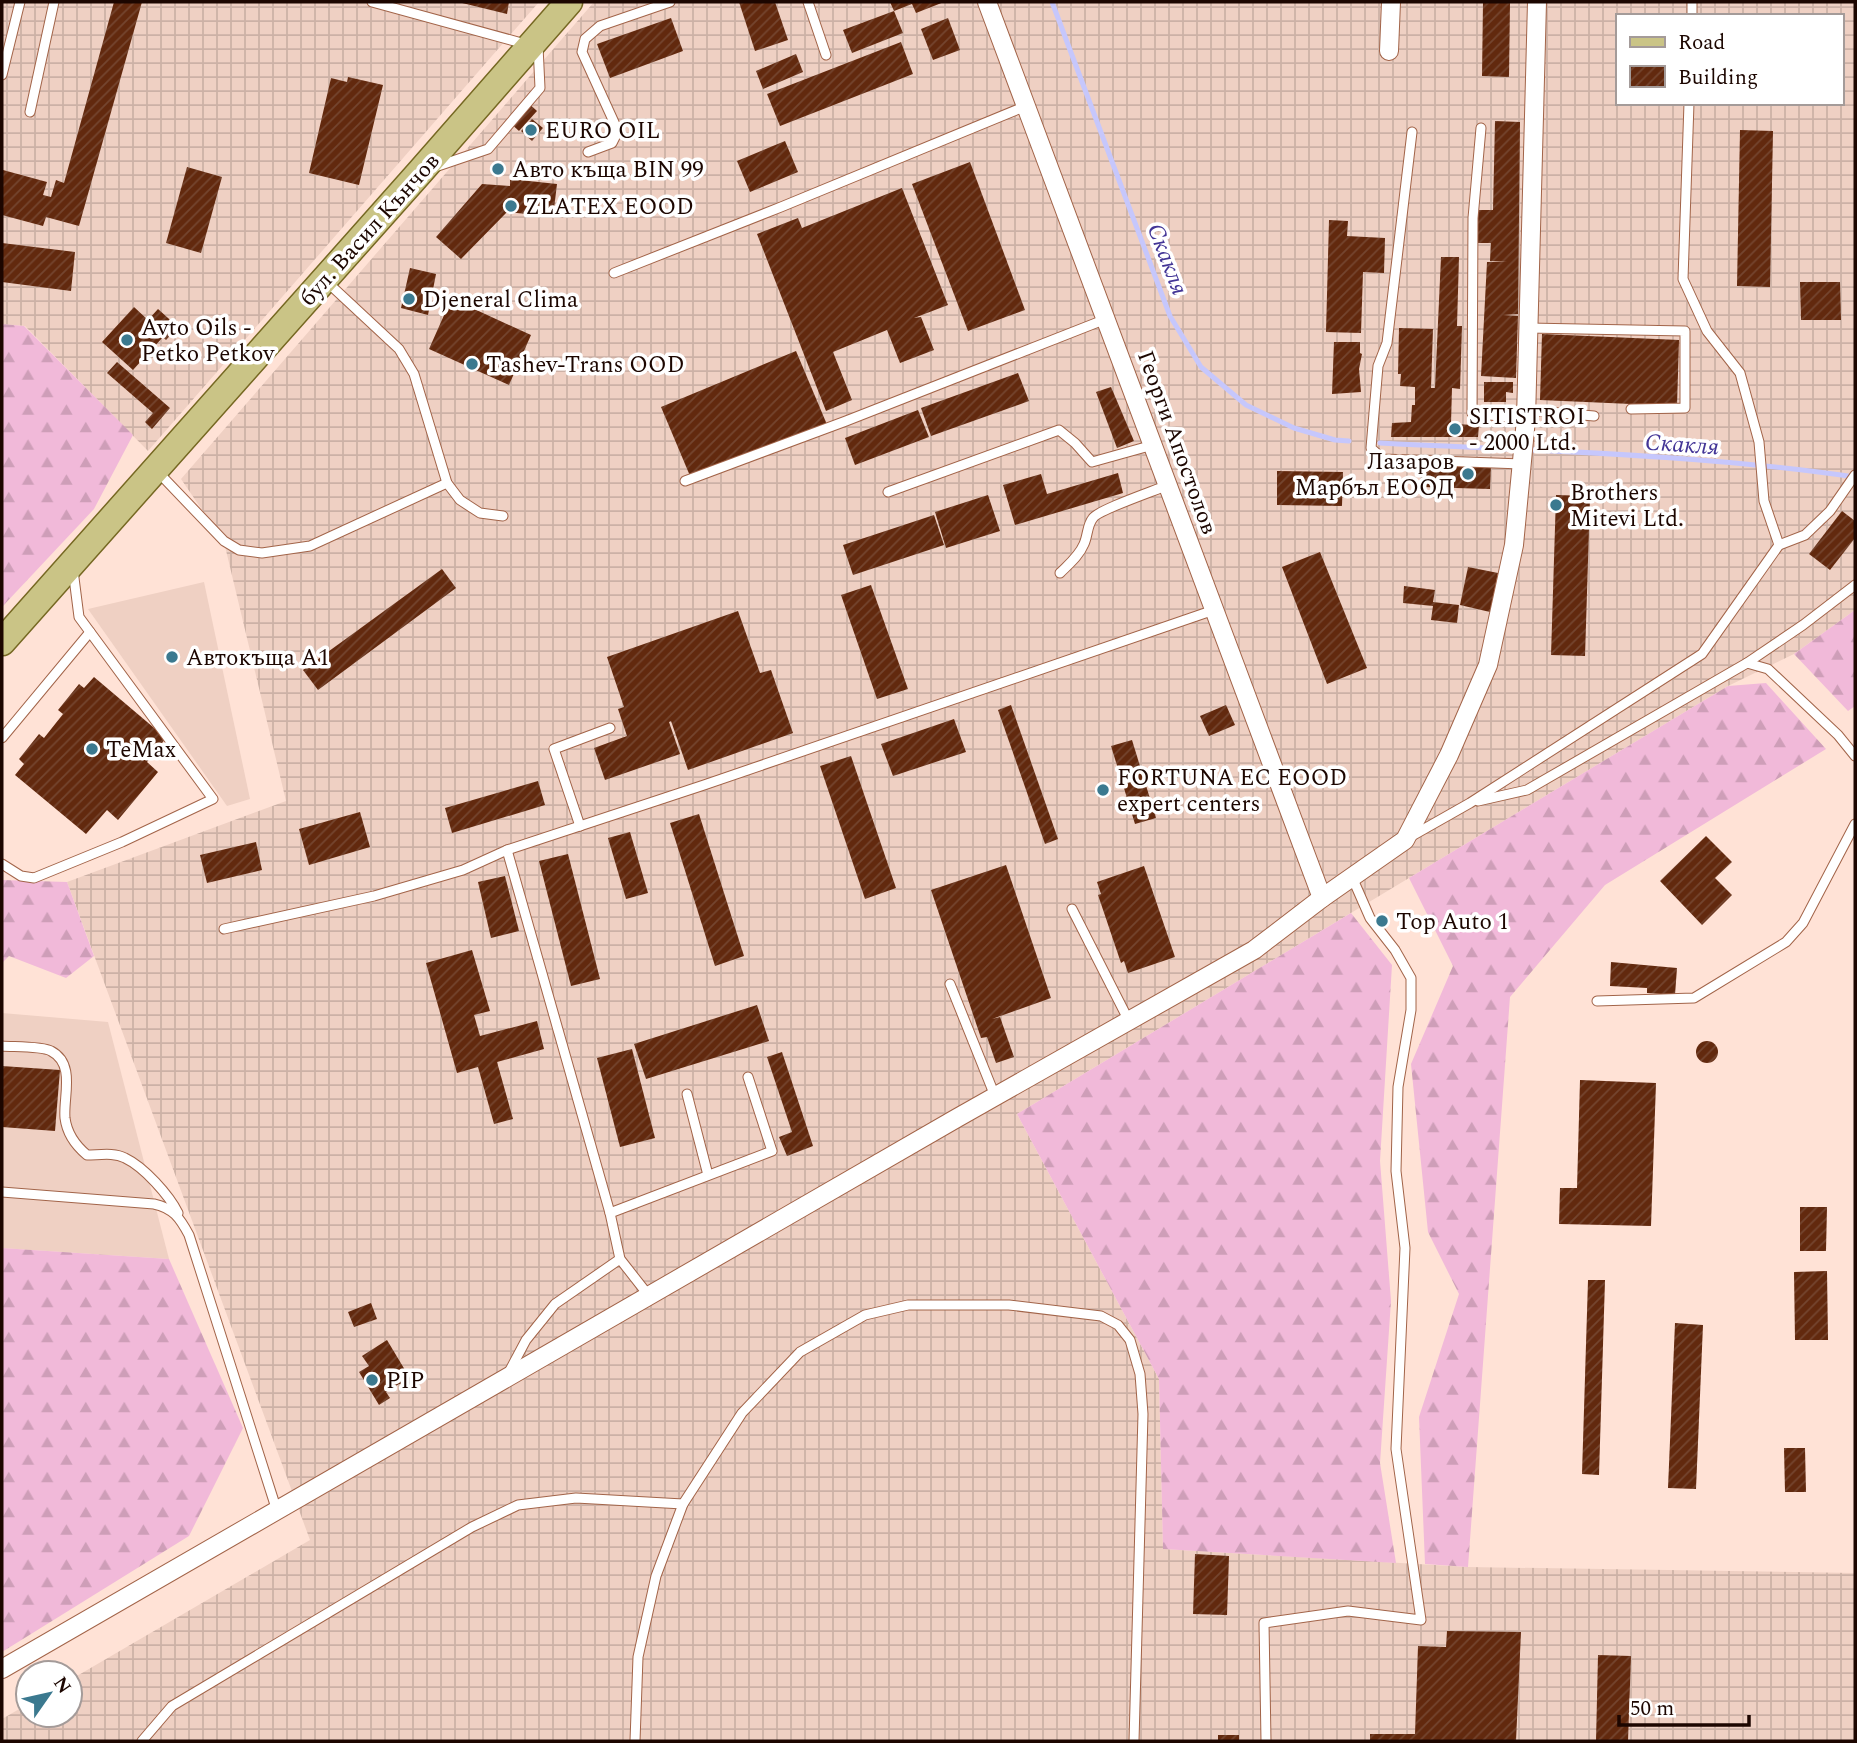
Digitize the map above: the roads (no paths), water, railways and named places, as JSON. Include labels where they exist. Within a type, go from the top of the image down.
[{"type":"main road","name":"бул. Васил Кънчов","points":[[64,571],[569,2]]},
{"type":"main road","points":[[7,634],[64,571]]},
{"type":"main road","points":[[2,659],[64,571]]},
{"type":"street","name":"Георги Апостолов","points":[[987,2],[1322,898]]},
{"type":"street","points":[[1389,51],[1391,2]]},
{"type":"street","points":[[2,1669],[995,1096],[1254,950],[1405,839],[1449,755],[1488,665],[1514,545],[1526,415],[1537,2]]},
{"type":"lane","points":[[2,75],[20,2]]},
{"type":"lane","points":[[30,112],[54,2]]},
{"type":"lane","points":[[372,2],[534,41],[540,88],[488,149],[420,172]]},
{"type":"lane","points":[[588,152],[612,143],[618,131],[582,52],[584,39],[600,26],[670,2]]},
{"type":"lane","points":[[808,2],[826,55]]},
{"type":"lane","points":[[1689,105],[1684,279],[1707,331],[1740,373],[1759,442],[1764,501],[1779,545]]},
{"type":"lane","points":[[614,273],[1026,106]]},
{"type":"lane","points":[[1481,128],[1473,218],[1472,413],[1594,416]]},
{"type":"lane","points":[[1412,132],[1388,343],[1378,366],[1371,448],[1383,459],[1522,464]]},
{"type":"lane","points":[[325,279],[399,349],[414,374],[447,483],[460,499],[480,513],[503,516]]},
{"type":"lane","points":[[685,481],[1106,319]]},
{"type":"lane","points":[[1528,328],[1685,331],[1685,408],[1631,409]]},
{"type":"lane","points":[[888,492],[1059,430],[1092,462],[1153,445]]},
{"type":"lane","points":[[156,469],[224,541],[239,550],[262,553],[310,546],[447,483]]},
{"type":"lane","points":[[1405,839],[1470,803],[1702,654],[1779,545],[1805,535],[1830,511],[1855,475]]},
{"type":"lane","points":[[1059,573],[1077,556],[1091,519],[1099,511],[1168,485]]},
{"type":"lane","points":[[2,864],[21,876],[34,878],[122,842],[213,799],[79,617],[78,591],[64,571]]},
{"type":"lane","points":[[1470,803],[1527,790],[1747,663],[1855,585]]},
{"type":"lane","points":[[224,929],[374,896],[463,870],[507,850],[1214,610]]},
{"type":"lane","points":[[2,738],[90,632]]},
{"type":"lane","points":[[1747,663],[1768,669],[1822,719],[1855,756]]},
{"type":"lane","points":[[580,826],[554,749],[610,728]]},
{"type":"lane","points":[[1597,1001],[1694,998],[1786,942],[1803,923],[1855,824]]},
{"type":"lane","points":[[507,850],[610,1213],[620,1259],[649,1296]]},
{"type":"lane","points":[[1266,1741],[1264,1623],[1348,1611],[1421,1620],[1396,1449],[1405,1248],[1396,1171],[1398,1087],[1411,1010],[1410,978],[1395,950],[1370,918],[1352,877]]},
{"type":"lane","points":[[1072,909],[1129,1021]]},
{"type":"lane","points":[[950,984],[995,1096]]},
{"type":"lane","points":[[2,1046],[51,1050],[62,1061],[67,1074],[65,1118],[76,1146],[87,1155],[112,1154],[125,1157],[160,1186],[172,1200],[188,1235],[278,1511]]},
{"type":"lane","points":[[610,1213],[772,1151],[748,1077]]},
{"type":"lane","points":[[687,1094],[708,1175]]},
{"type":"lane","points":[[2,1192],[154,1204],[167,1207],[180,1218]]},
{"type":"lane","points":[[505,1379],[526,1340],[555,1304],[620,1259]]},
{"type":"lane","points":[[635,1741],[638,1657],[656,1576],[683,1504],[742,1413],[800,1352],[865,1315],[908,1305],[1009,1305],[1101,1316],[1118,1325],[1130,1340],[1140,1374],[1143,1415],[1134,1741]]},
{"type":"lane","points":[[142,1741],[172,1706],[472,1527],[518,1505],[576,1498],[683,1504]]},
{"type":"waterway","name":"Скакля","points":[[1052,2],[1170,316],[1201,367],[1246,405],[1294,428],[1335,440],[1349,441]]},
{"type":"waterway","name":"Скакля","points":[[1380,443],[1677,458],[1855,477]]},
{"type":"place","name":"EURO OIL","points":[[531,130]]},
{"type":"place","name":"Авто къща BIN 99","points":[[498,169]]},
{"type":"place","name":"ZLATEX EOOD","points":[[511,206]]},
{"type":"place","name":"Djeneral Clima","points":[[409,299]]},
{"type":"place","name":"Avto Oils - Petko Petkov","points":[[127,340]]},
{"type":"place","name":"Tashev-Trans OOD","points":[[472,364]]},
{"type":"place","name":"SITISTROI - 2000 Ltd.","points":[[1455,429]]},
{"type":"place","name":"Лазаров Марбъл ЕООД","points":[[1468,474]]},
{"type":"place","name":"Brothers Mitevi Ltd.","points":[[1556,505]]},
{"type":"place","name":"Автокъща А1","points":[[172,657]]},
{"type":"place","name":"TeMax","points":[[92,749]]},
{"type":"place","name":"FORTUNA EC EOOD expert centers","points":[[1103,790]]},
{"type":"place","name":"Top Auto 1","points":[[1382,921]]},
{"type":"place","name":"PIP","points":[[372,1380]]}]
